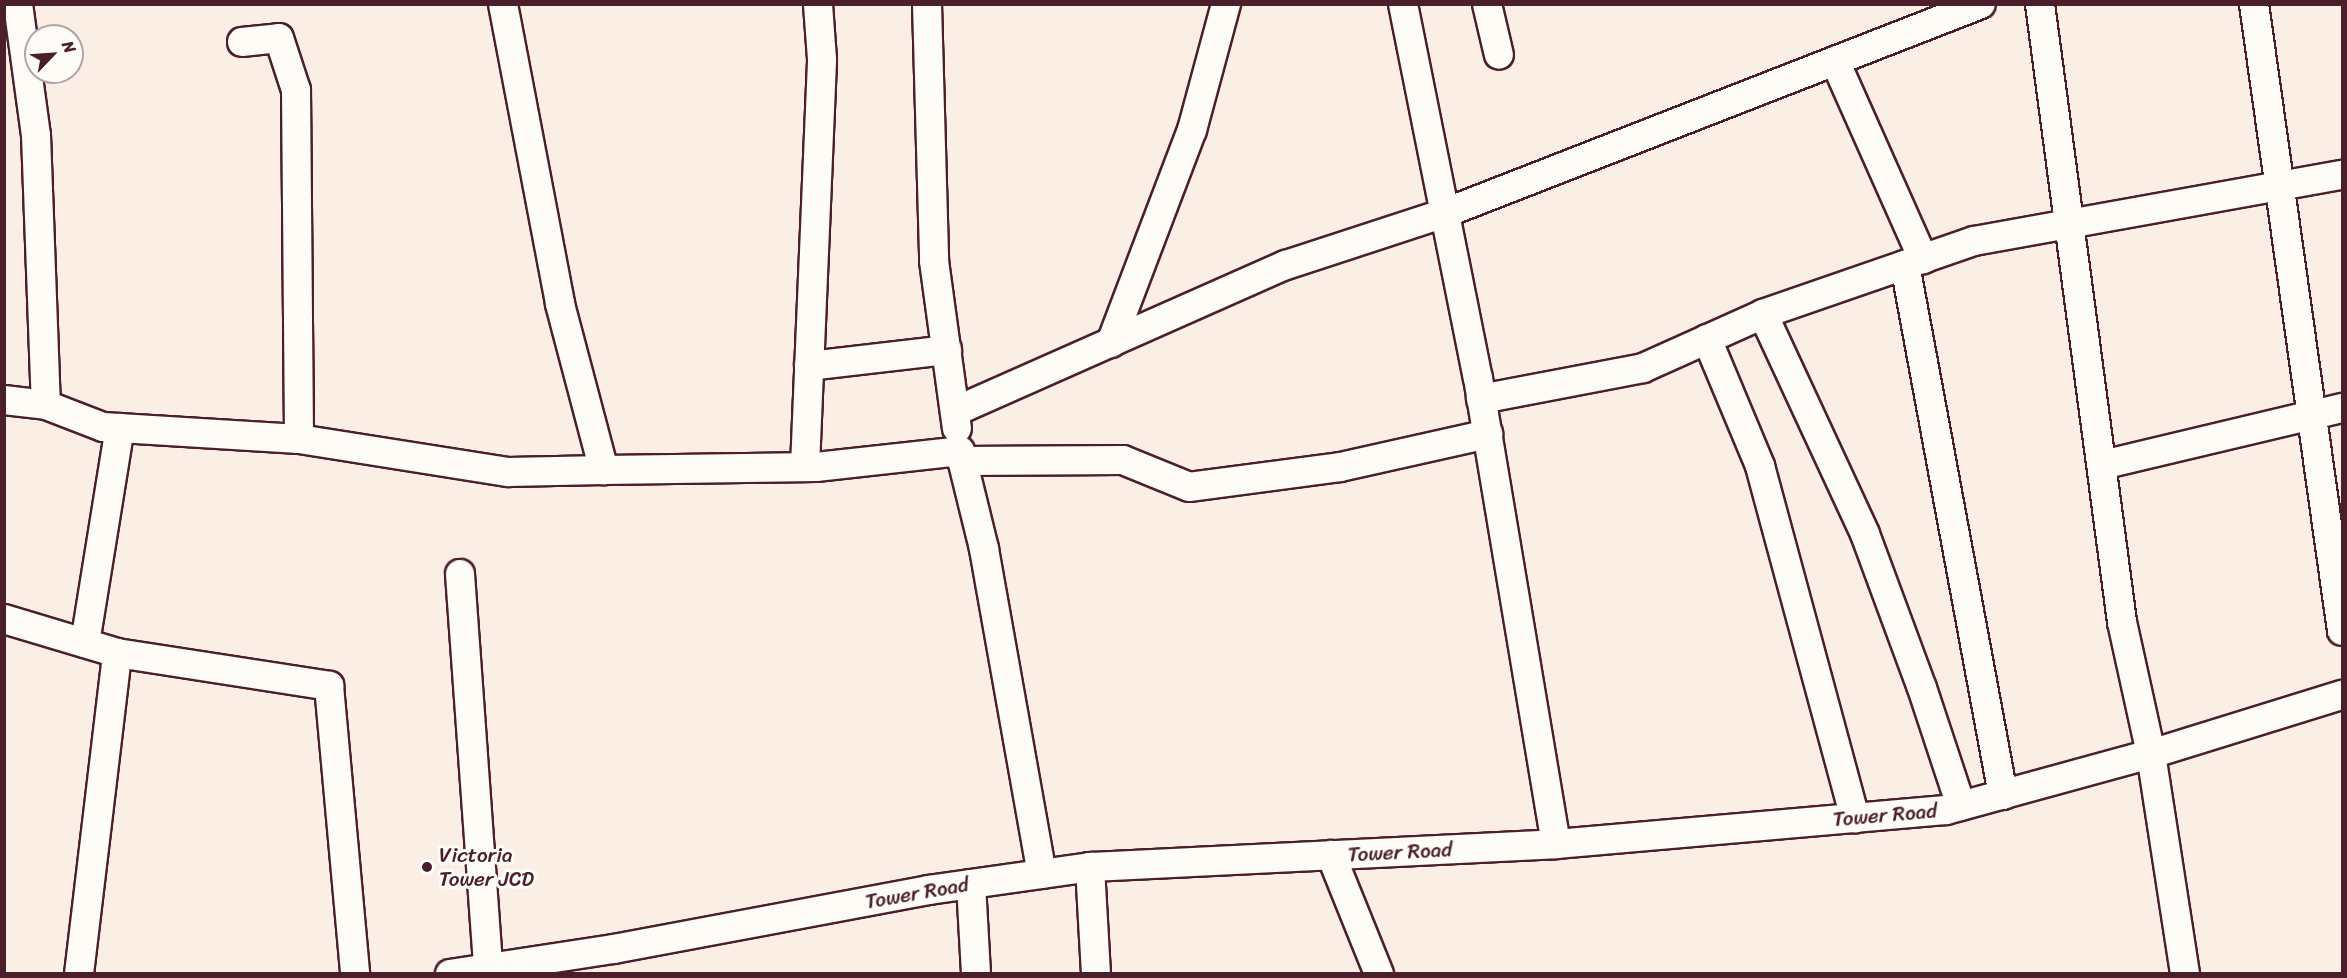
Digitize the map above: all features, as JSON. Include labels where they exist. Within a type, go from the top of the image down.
[{"type":"street","points":[[18,4],[36,135],[46,405]]},
{"type":"street","points":[[503,4],[560,304],[604,470]]},
{"type":"street","points":[[805,467],[822,59],[818,4]]},
{"type":"street","points":[[927,4],[934,261],[961,456],[984,549],[1042,874]]},
{"type":"street","points":[[1111,343],[1192,130],[1226,4]]},
{"type":"street","points":[[1403,4],[1488,434],[1557,844]]},
{"type":"street","points":[[1487,4],[1499,54]]},
{"type":"street","points":[[956,411],[1286,265],[1445,213],[1981,4]]},
{"type":"street","points":[[2040,4],[2122,622],[2151,754],[2185,974]]},
{"type":"street","points":[[2254,4],[2343,631]]},
{"type":"street","points":[[242,42],[279,38],[296,90],[299,439]]},
{"type":"street","points":[[1835,61],[1914,262],[2003,795]]},
{"type":"street","points":[[1481,399],[1643,368],[1763,314],[1974,241],[2070,222],[2343,175]]},
{"type":"street","points":[[1763,314],[1865,534],[1922,688],[1961,806]]},
{"type":"street","points":[[1707,339],[1760,466],[1855,818]]},
{"type":"street","points":[[809,366],[947,350]]},
{"type":"street","points":[[4,400],[46,405],[103,427],[299,439],[508,472],[805,467],[961,456],[1123,460],[1189,487],[1340,466],[1488,434]]},
{"type":"street","points":[[2102,465],[2343,408]]},
{"type":"street","points":[[85,643],[120,428]]},
{"type":"street","points":[[460,574],[488,968]]},
{"type":"street","points":[[4,619],[117,653],[329,686],[355,974]]},
{"type":"street","points":[[79,974],[117,653]]},
{"type":"street","name":"Tower Road","points":[[450,974],[614,949],[971,884],[1090,867],[1557,844],[1855,818],[1961,806],[2151,754],[2343,695]]},
{"type":"street","points":[[1331,855],[1379,974]]},
{"type":"street","points":[[1090,867],[1096,974]]},
{"type":"street","points":[[971,884],[976,974]]},
{"type":"place","name":"Victoria Tower JCD","points":[[427,867]]}]
